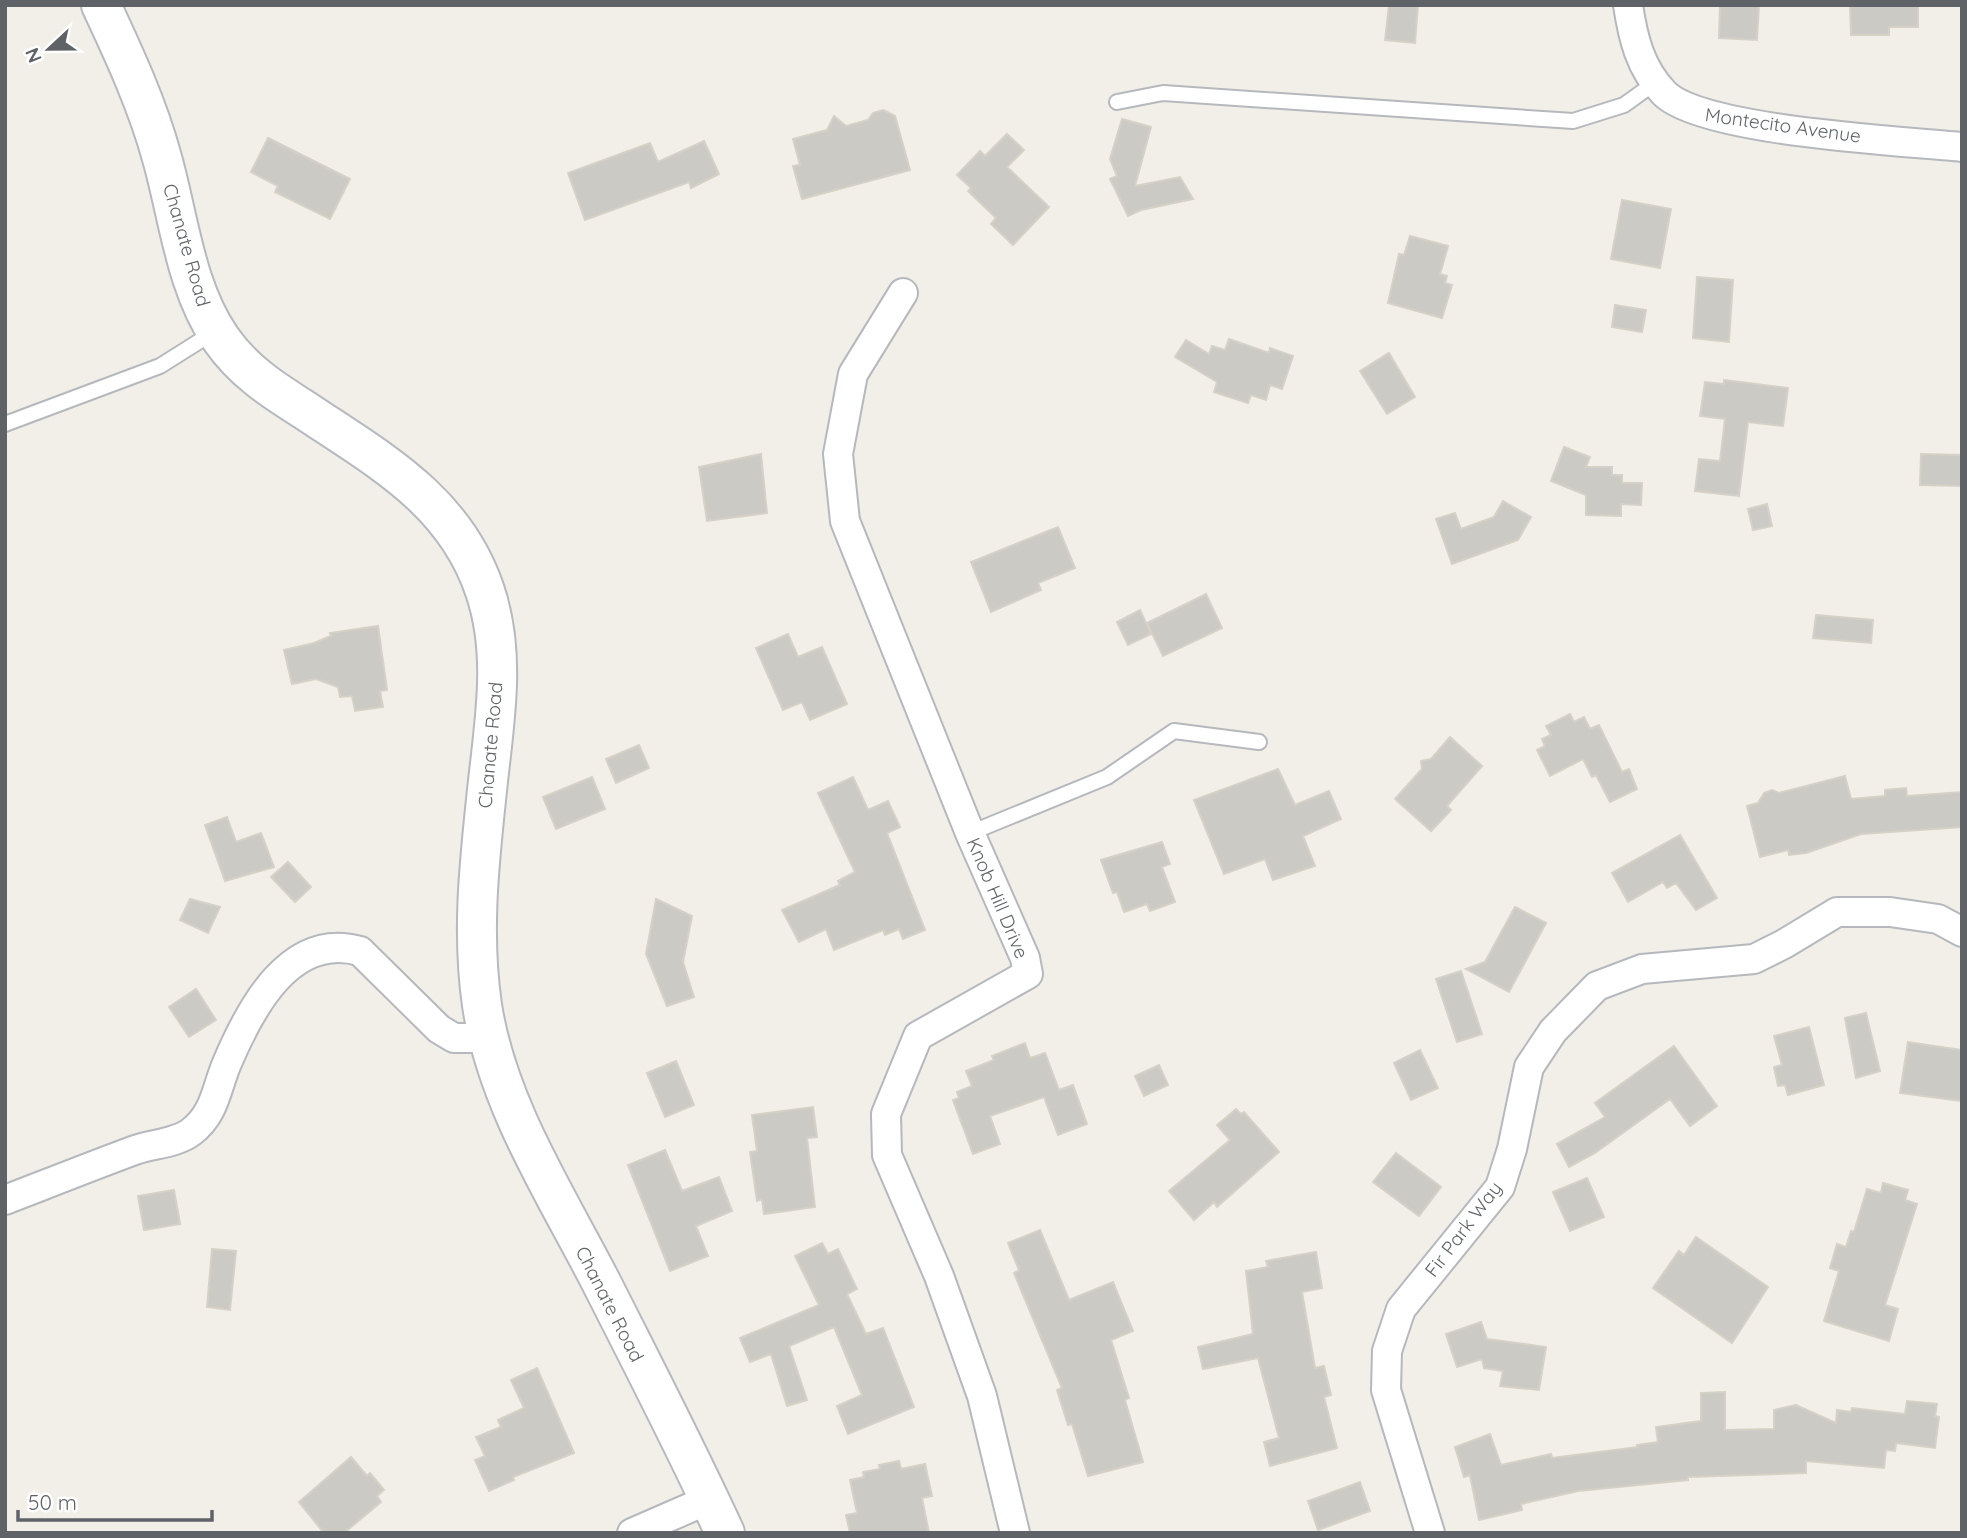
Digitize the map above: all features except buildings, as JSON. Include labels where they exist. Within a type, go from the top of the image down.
[{"type":"street","name":"Chanate Road","points":[[101,5],[119,43],[161,154],[191,274],[215,331],[250,375],[411,483],[439,510],[468,550],[486,593],[496,633],[497,698],[475,910],[477,970],[488,1038],[512,1104],[562,1209],[717,1516]]},
{"type":"street","name":"Montecito Avenue","points":[[1628,5],[1635,46],[1665,94],[1688,110],[1727,120],[1962,147]]},
{"type":"street","name":"Knob Hill Drive","points":[[903,293],[853,374],[838,454],[845,521],[970,833],[1026,958],[1028,974],[918,1036],[886,1114],[887,1155],[939,1276],[982,1396],[1015,1533]]},
{"type":"street","name":"Fir Park Way","points":[[1430,1533],[1386,1390],[1387,1351],[1401,1309],[1500,1187],[1512,1149],[1528,1067],[1553,1031],[1597,986],[1642,969],[1754,959],[1837,912],[1890,912],[1938,919],[1962,932]]},
{"type":"street","points":[[5,1200],[138,1149],[188,1134],[209,1115],[226,1064],[257,1001],[293,962],[323,949],[346,947],[360,951],[439,1029],[454,1038],[488,1038]]},
{"type":"street","points":[[632,1533],[717,1516]]},
{"type":"lane","points":[[1117,102],[1137,96],[1176,94],[1573,121],[1624,104],[1656,82]]},
{"type":"lane","points":[[5,424],[160,366],[215,331]]},
{"type":"lane","points":[[970,833],[1108,777],[1174,731],[1259,742]]}]
